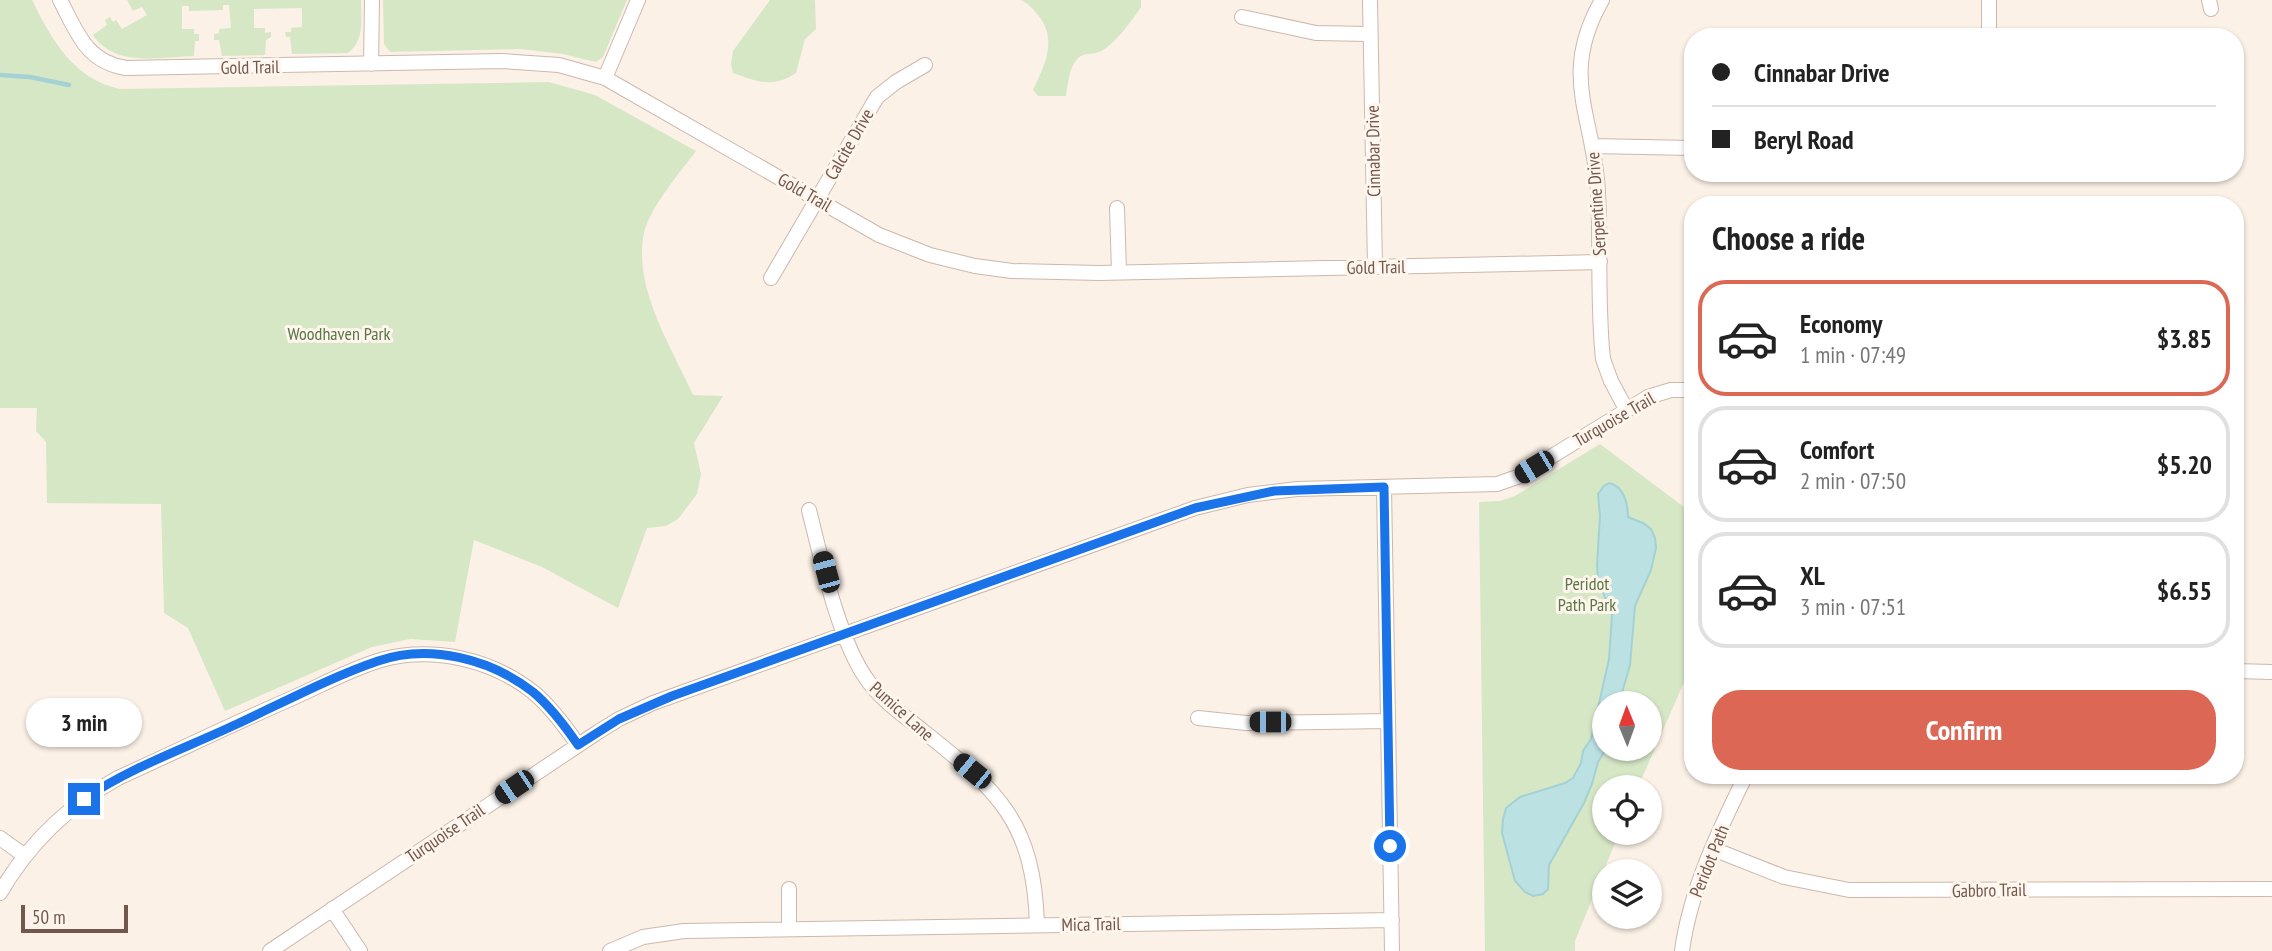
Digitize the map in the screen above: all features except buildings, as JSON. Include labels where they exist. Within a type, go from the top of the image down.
[{"type":"street","name":"Gold Trail","points":[[60,0],[88,50],[115,67],[135,69],[534,62],[573,68],[605,78],[879,235],[951,261],[1012,271],[1119,272],[1600,262]]},
{"type":"street","points":[[371,64],[372,0]]},
{"type":"street","points":[[605,78],[638,0]]},
{"type":"street","name":"Cinnabar Drive","points":[[1370,0],[1376,267]]},
{"type":"street","name":"Serpentine Drive","points":[[1602,0],[1588,31],[1580,74],[1582,103],[1598,183],[1604,359],[1611,381],[1626,409]]},
{"type":"street","points":[[1989,0],[1989,28]]},
{"type":"street","points":[[1242,17],[1317,33],[1370,34]]},
{"type":"street","name":"Calcite Drive","points":[[771,278],[877,97],[925,65]]},
{"type":"street","points":[[1592,146],[1684,148]]},
{"type":"street","points":[[1117,208],[1119,272]]},
{"type":"street","name":"Turquoise Trail","points":[[270,951],[578,745],[644,707],[1195,508],[1274,491],[1475,486],[1507,481],[1520,476],[1626,409],[1660,393],[1684,391]]},
{"type":"street","points":[[1384,487],[1392,951]]},
{"type":"street","name":"Pumice Lane","points":[[809,510],[845,634],[858,666],[872,687],[980,778],[1003,804],[1022,836],[1029,856],[1035,888],[1037,925]]},
{"type":"street","points":[[0,893],[25,856],[63,814],[118,778],[377,661],[398,656],[449,656],[481,663],[519,682],[540,698],[578,745]]},
{"type":"street","points":[[2244,671],[2272,672]]},
{"type":"street","points":[[1198,718],[1246,723],[1388,721]]},
{"type":"street","name":"Peridot Path","points":[[1682,951],[1693,898],[1742,784]]},
{"type":"street","points":[[0,838],[25,856]]},
{"type":"street","name":"Gabbro Trail","points":[[1713,849],[1801,882],[1866,891],[2272,889]]},
{"type":"street","points":[[789,889],[789,929]]},
{"type":"street","points":[[332,909],[360,951]]},
{"type":"street","name":"Mica Trail","points":[[610,951],[643,937],[668,932],[1392,920]]},
{"type":"green space","name":"Woodhaven Park","points":[[0,0],[32,0],[66,56],[89,76],[120,89],[549,82],[595,95],[696,151],[665,193],[646,227],[642,258],[644,278],[657,319],[693,395],[723,396],[694,443],[701,474],[697,494],[678,519],[666,526],[647,528],[618,608],[542,567],[474,540],[455,642],[410,639],[372,647],[225,711],[188,628],[164,613],[161,504],[47,503],[46,442],[36,431],[37,408],[0,408]]},
{"type":"green space","points":[[127,0],[361,0],[361,29],[357,42],[348,53],[292,54],[290,37],[286,37],[285,32],[291,32],[291,28],[302,27],[302,8],[254,9],[254,28],[265,28],[265,33],[271,32],[271,37],[266,40],[265,55],[222,56],[219,40],[214,40],[214,34],[219,33],[219,29],[231,28],[229,5],[223,5],[223,10],[189,11],[189,6],[182,6],[182,29],[194,29],[194,34],[199,34],[199,41],[195,41],[194,56],[139,58],[113,52],[93,35],[107,25],[105,20],[110,17],[113,22],[116,20],[122,29],[147,15],[142,7],[133,11]]},
{"type":"green space","points":[[383,0],[627,0],[603,57],[596,62],[563,54],[521,49],[390,52],[384,44]]},
{"type":"green space","points":[[770,0],[815,0],[816,29],[805,39],[796,73],[780,81],[765,82],[733,73],[731,64],[733,51]]},
{"type":"green space","points":[[1021,0],[1141,0],[1141,7],[1110,45],[1099,52],[1078,58],[1071,71],[1066,96],[1038,96],[1033,90],[1048,52],[1047,34],[1038,15]]},
{"type":"green space","name":"Peridot Path Park","points":[[1600,444],[1684,507],[1684,682],[1662,732],[1662,691],[1592,691],[1592,761],[1649,761],[1643,775],[1592,775],[1592,845],[1614,845],[1608,859],[1592,859],[1592,899],[1575,941],[1575,951],[1485,951],[1479,502],[1500,501],[1515,496]]},
{"type":"water","points":[[1609,483],[1622,492],[1628,517],[1651,529],[1656,548],[1651,570],[1635,606],[1630,665],[1622,691],[1602,691],[1609,659],[1612,615],[1598,580],[1597,565],[1600,516],[1598,494]]},
{"type":"water","points":[[1592,735],[1592,761],[1599,761],[1594,775],[1592,775],[1592,784],[1549,865],[1548,889],[1543,894],[1533,896],[1515,881],[1502,833],[1506,808],[1520,797],[1573,778],[1581,763],[1583,751]]},
{"type":"waterway","points":[[0,75],[30,77],[69,85]]},
{"type":"route","points":[[84,799],[118,778],[377,661],[419,654],[440,655],[491,667],[519,682],[540,698],[578,745],[636,710],[672,696],[1195,508],[1274,491],[1384,487],[1390,846]]}]
